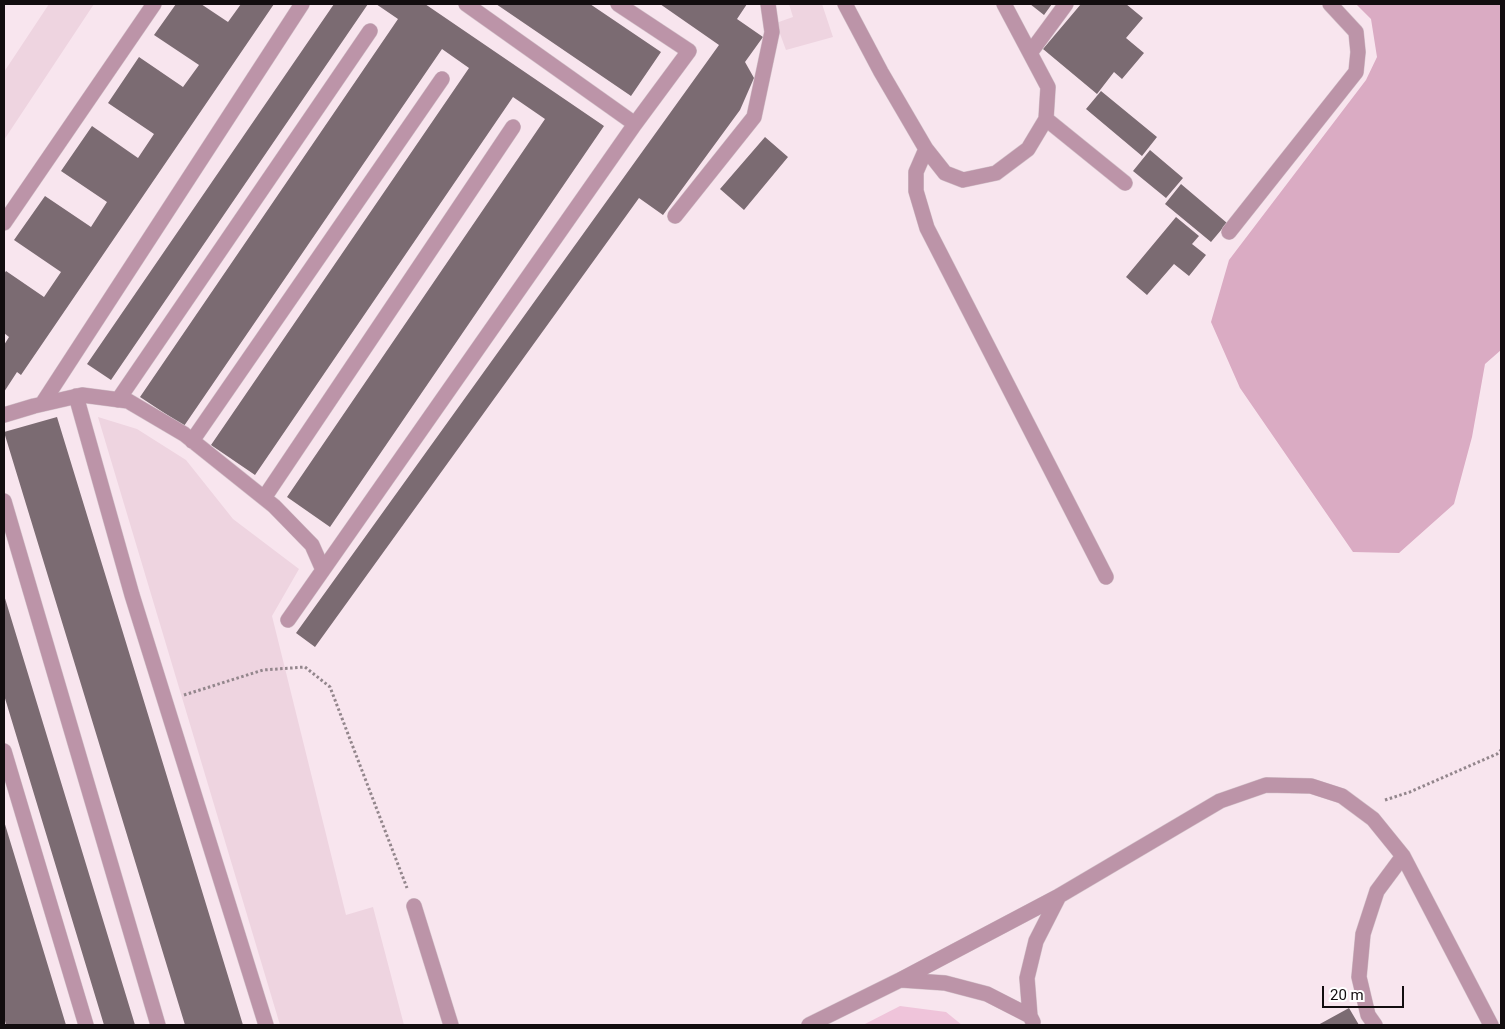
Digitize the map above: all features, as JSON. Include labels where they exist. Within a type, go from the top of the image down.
[{"type":"lane","points":[[4,223],[154,4]]},
{"type":"lane","points":[[42,404],[302,4]]},
{"type":"lane","points":[[466,4],[635,124]]},
{"type":"lane","points":[[288,620],[635,124],[689,51],[618,4]]},
{"type":"lane","points":[[675,216],[754,117],[772,32],[768,4]]},
{"type":"lane","points":[[845,4],[881,72],[926,149],[945,173],[964,180],[996,172],[1028,149],[1046,119],[1048,87],[1004,4]]},
{"type":"lane","points":[[1030,53],[1066,4]]},
{"type":"lane","points":[[1229,232],[1356,72],[1358,52],[1356,32],[1330,4]]},
{"type":"lane","points":[[118,400],[370,31]]},
{"type":"lane","points":[[192,441],[442,79]]},
{"type":"lane","points":[[1046,119],[1125,183]]},
{"type":"lane","points":[[264,498],[514,127]]},
{"type":"lane","points":[[926,149],[916,172],[916,191],[927,228],[1106,577]]},
{"type":"lane","points":[[4,415],[82,395],[128,401],[184,434],[274,506],[312,545],[323,570]]},
{"type":"lane","points":[[76,396],[132,595],[266,1025]]},
{"type":"lane","points":[[4,501],[158,1025]]},
{"type":"lane","points":[[4,751],[86,1025]]},
{"type":"lane","points":[[809,1025],[900,980],[1059,896],[1220,801],[1266,785],[1311,786],[1342,796],[1373,818],[1403,856],[1491,1025]]},
{"type":"lane","points":[[1375,1025],[1368,1015],[1359,977],[1363,934],[1377,891],[1403,856]]},
{"type":"lane","points":[[1032,1021],[1027,978],[1036,941],[1059,896]]},
{"type":"lane","points":[[414,906],[451,1025]]},
{"type":"lane","points":[[900,980],[945,983],[987,994],[1032,1021]]},
{"type":"path","points":[[165,701],[263,670],[305,667],[330,687],[414,906]]},
{"type":"path","points":[[1360,809],[1410,792],[1496,754],[1501,750]]},
{"type":"shaded area","points":[[49,4],[94,4],[4,140],[4,72]]},
{"type":"shaded area","points":[[789,4],[822,4],[833,37],[786,50],[776,23],[793,17]]},
{"type":"shaded area","points":[[1356,4],[1501,4],[1501,350],[1485,364],[1472,437],[1454,504],[1399,553],[1353,552],[1240,388],[1211,322],[1229,260],[1366,80],[1377,57],[1371,19]]},
{"type":"shaded area","points":[[98,417],[137,429],[186,460],[233,519],[299,569],[272,616],[346,915],[373,907],[404,1025],[280,1025]]},
{"type":"shaded area","points":[[900,1006],[946,1012],[962,1025],[863,1025]]},
{"type":"building","points":[[176,4],[201,4],[228,22],[241,4],[274,4],[21,375],[17,372],[4,392],[4,345],[9,337],[4,333],[4,274],[6,271],[44,297],[61,272],[14,240],[45,196],[91,227],[107,202],[61,171],[92,126],[138,158],[154,134],[108,103],[139,57],[183,87],[199,65],[154,35]]},
{"type":"building","points":[[334,4],[368,4],[111,380],[87,364]]},
{"type":"building","points":[[376,4],[425,4],[604,126],[330,527],[287,497],[545,119],[513,97],[255,475],[211,445],[469,68],[442,49],[184,426],[140,397],[398,19]]},
{"type":"building","points":[[496,4],[590,4],[661,52],[631,96]]},
{"type":"building","points":[[660,4],[747,4],[737,19],[763,37],[745,62],[754,78],[740,110],[663,215],[639,198],[315,647],[296,633],[719,45]]},
{"type":"building","points":[[1030,4],[1052,4],[1044,15]]},
{"type":"building","points":[[1081,4],[1126,4],[1143,18],[1126,38],[1144,53],[1122,79],[1114,72],[1097,94],[1043,49]]},
{"type":"building","points":[[1101,91],[1157,137],[1142,156],[1086,109]]},
{"type":"building","points":[[765,137],[788,157],[744,210],[720,189]]},
{"type":"building","points":[[1150,150],[1183,178],[1166,198],[1133,171]]},
{"type":"building","points":[[1181,184],[1227,223],[1211,242],[1165,204]]},
{"type":"building","points":[[1176,217],[1199,236],[1192,244],[1206,255],[1189,276],[1174,264],[1147,295],[1126,277]]},
{"type":"building","points":[[57,417],[243,1025],[185,1025],[4,432]]},
{"type":"building","points":[[4,595],[135,1025],[104,1025],[4,695]]},
{"type":"building","points":[[4,821],[66,1025],[6,1025],[4,1017]]},
{"type":"building","points":[[1349,1008],[1359,1025],[1318,1025]]}]
